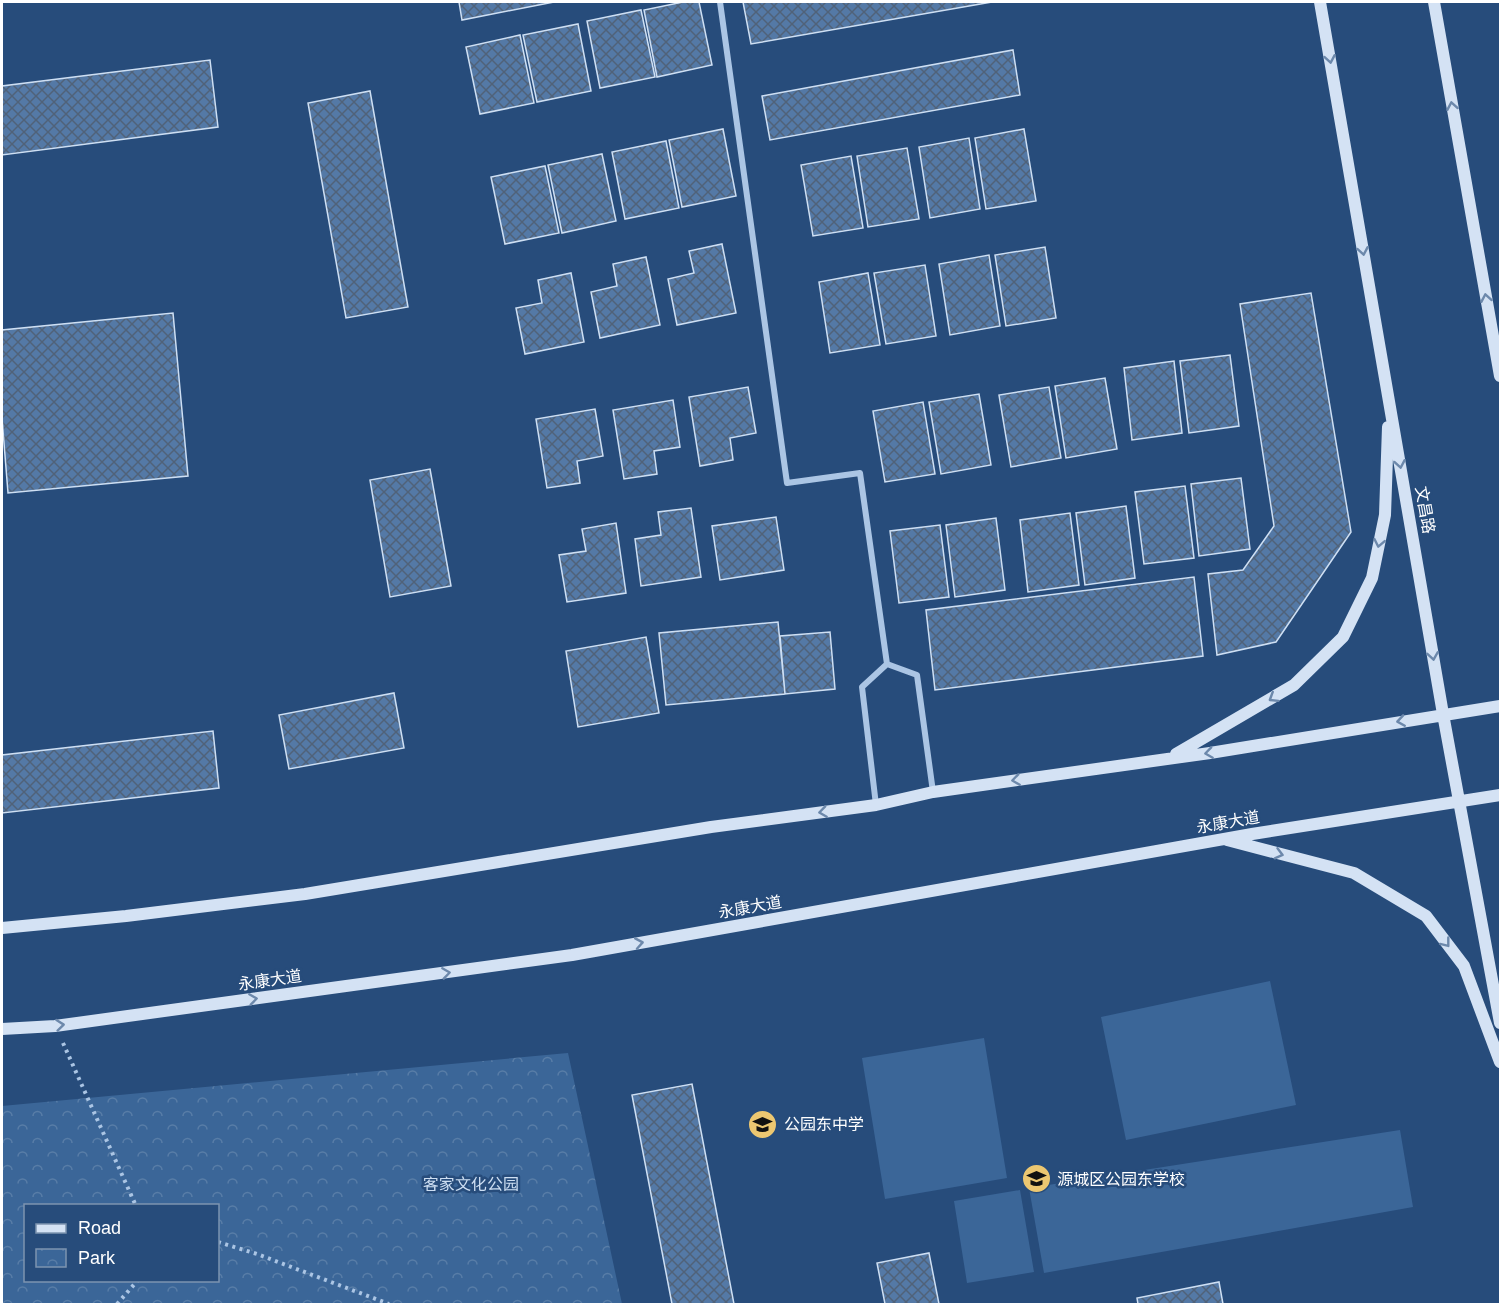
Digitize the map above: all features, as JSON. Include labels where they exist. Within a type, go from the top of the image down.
[{"type":"main road","name":"文昌路","points":[[1320,2],[1443,714],[1500,1023]]},
{"type":"main road","points":[[1434,2],[1500,376]]},
{"type":"main road","points":[[1171,757],[1294,685],[1343,637],[1372,578],[1385,515],[1389,402]]},
{"type":"main road","points":[[2,928],[126,916],[304,894],[699,829],[876,805],[933,792],[1500,706]]},
{"type":"main road","name":"永康大道","points":[[2,1029],[55,1026],[572,956],[1222,839],[1500,795]]},
{"type":"main road","points":[[1222,839],[1354,873],[1426,916],[1464,966],[1500,1062]]},
{"type":"street","points":[[720,2],[787,483],[860,473],[886,664]]},
{"type":"street","points":[[886,664],[916,675],[933,792]]},
{"type":"street","points":[[876,805],[862,687],[886,664]]},
{"type":"path","points":[[55,1026],[135,1204]]},
{"type":"path","points":[[219,1242],[257,1254],[388,1305]]},
{"type":"path","points":[[117,1305],[137,1282]]},
{"type":"green space","points":[[1270,981],[1296,1105],[1126,1140],[1101,1017]]},
{"type":"green space","points":[[984,1038],[1007,1178],[885,1199],[862,1058]]},
{"type":"green space","name":"客家文化公园","points":[[568,1053],[622,1304],[2,1304],[2,1106]]},
{"type":"green space","points":[[1400,1130],[1413,1207],[1044,1273],[1029,1188]]},
{"type":"green space","points":[[1020,1190],[1034,1272],[967,1283],[954,1201]]},
{"type":"building","points":[[459,2],[554,2],[462,20]]},
{"type":"building","points":[[683,2],[699,2],[712,65],[657,77],[644,10]]},
{"type":"building","points":[[743,2],[992,2],[751,44]]},
{"type":"building","points":[[641,10],[655,77],[600,88],[587,21]]},
{"type":"building","points":[[578,24],[591,91],[537,102],[523,35]]},
{"type":"building","points":[[520,35],[534,103],[480,114],[466,47]]},
{"type":"building","points":[[1013,50],[1020,95],[770,140],[762,96]]},
{"type":"building","points":[[210,60],[218,127],[2,155],[2,86]]},
{"type":"building","points":[[370,91],[408,307],[346,318],[308,103]]},
{"type":"building","points":[[723,129],[736,196],[682,207],[669,140]]},
{"type":"building","points":[[1024,129],[1036,201],[986,209],[975,138]]},
{"type":"building","points":[[969,138],[980,209],[930,218],[919,147]]},
{"type":"building","points":[[666,141],[679,208],[625,219],[612,152]]},
{"type":"building","points":[[907,148],[919,219],[868,227],[857,156]]},
{"type":"building","points":[[602,154],[616,221],[562,233],[548,165]]},
{"type":"building","points":[[851,156],[863,228],[813,236],[801,165]]},
{"type":"building","points":[[545,166],[559,233],[505,244],[491,177]]},
{"type":"building","points":[[722,244],[736,313],[677,325],[668,279],[694,273],[689,251]]},
{"type":"building","points":[[1045,247],[1056,318],[1006,326],[995,255]]},
{"type":"building","points":[[989,255],[1000,326],[950,335],[939,264]]},
{"type":"building","points":[[646,257],[660,325],[600,338],[591,292],[617,286],[613,264]]},
{"type":"building","points":[[925,265],[936,336],[886,344],[874,273]]},
{"type":"building","points":[[571,273],[584,342],[525,354],[516,308],[542,303],[538,280]]},
{"type":"building","points":[[868,273],[880,345],[830,353],[819,282]]},
{"type":"building","points":[[1311,293],[1351,532],[1276,642],[1217,655],[1208,574],[1243,570],[1274,526],[1240,304]]},
{"type":"building","points":[[173,313],[188,476],[8,493],[2,418],[2,330]]},
{"type":"building","points":[[1230,355],[1239,426],[1189,433],[1180,361]]},
{"type":"building","points":[[1174,361],[1182,433],[1132,440],[1124,368]]},
{"type":"building","points":[[1105,378],[1117,449],[1066,458],[1055,386]]},
{"type":"building","points":[[748,387],[756,433],[730,438],[733,460],[700,466],[689,397]]},
{"type":"building","points":[[1049,387],[1061,458],[1011,467],[999,395]]},
{"type":"building","points":[[979,394],[991,465],[941,474],[929,402]]},
{"type":"building","points":[[673,400],[680,447],[654,451],[657,474],[624,479],[613,410]]},
{"type":"building","points":[[923,402],[935,474],[885,482],[873,411]]},
{"type":"building","points":[[595,409],[603,456],[577,461],[580,483],[547,488],[536,419]]},
{"type":"building","points":[[430,469],[451,586],[390,597],[370,480]]},
{"type":"building","points":[[1241,478],[1250,549],[1199,556],[1191,484]]},
{"type":"building","points":[[1185,486],[1194,558],[1144,564],[1135,492]]},
{"type":"building","points":[[1126,506],[1135,578],[1085,585],[1076,513]]},
{"type":"building","points":[[691,508],[701,577],[641,586],[635,539],[661,535],[658,512]]},
{"type":"building","points":[[1070,513],[1079,585],[1028,592],[1020,520]]},
{"type":"building","points":[[776,517],[784,570],[720,580],[712,526]]},
{"type":"building","points":[[996,518],[1005,590],[955,597],[946,525]]},
{"type":"building","points":[[616,523],[626,593],[567,602],[559,555],[586,551],[582,529]]},
{"type":"building","points":[[940,525],[949,597],[899,603],[890,531]]},
{"type":"building","points":[[1194,577],[1203,656],[935,690],[926,610]]},
{"type":"building","points":[[778,622],[785,694],[666,705],[659,633]]},
{"type":"building","points":[[830,632],[835,689],[785,694],[780,636]]},
{"type":"building","points":[[646,637],[659,713],[578,727],[566,651]]},
{"type":"building","points":[[394,693],[404,748],[289,769],[279,715]]},
{"type":"building","points":[[213,731],[219,788],[2,813],[2,755]]},
{"type":"building","points":[[692,1084],[734,1304],[672,1304],[632,1095]]},
{"type":"building","points":[[929,1253],[939,1304],[885,1304],[877,1263]]},
{"type":"building","points":[[1219,1282],[1223,1304],[1138,1304],[1137,1298]]},
{"type":"place","name":"公园东中学","points":[[763,1124]]},
{"type":"place","name":"源城区公园东学校","points":[[1036,1179]]}]
